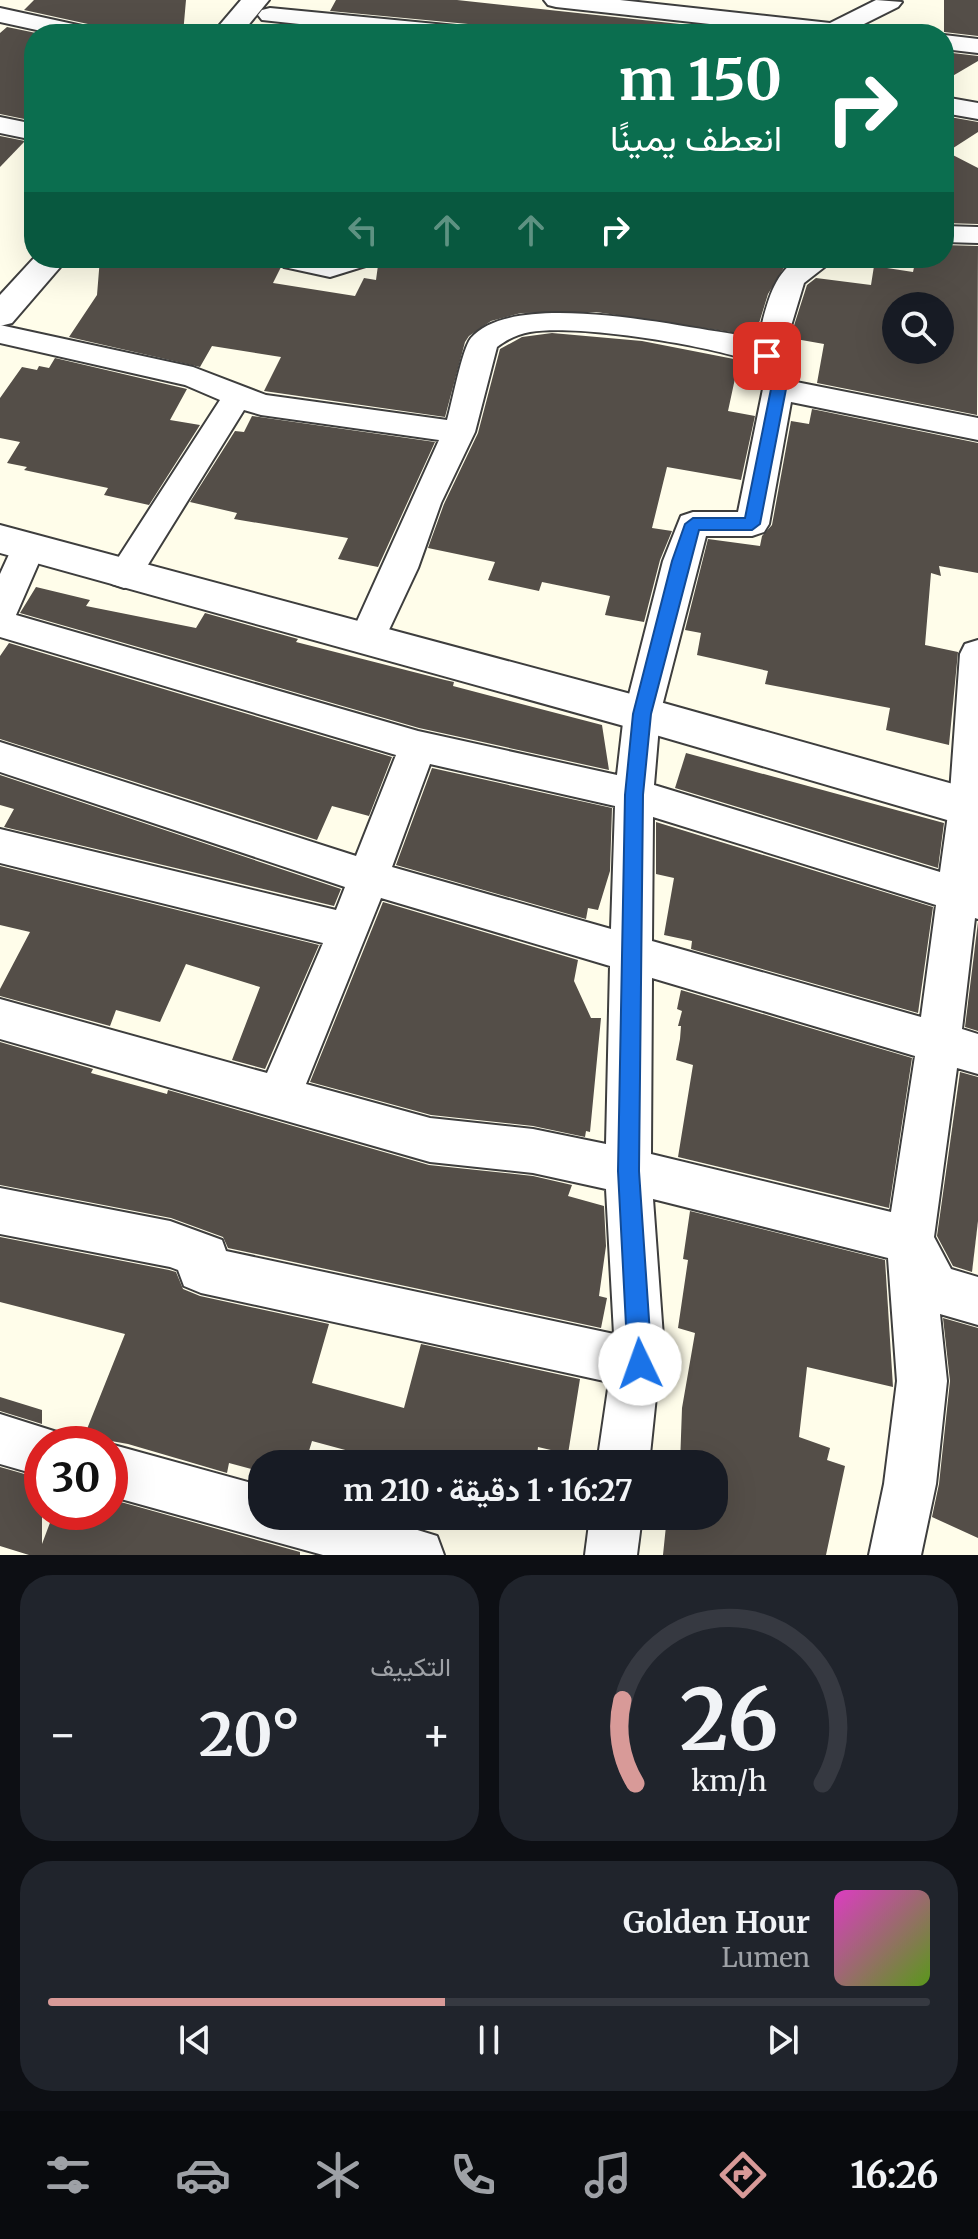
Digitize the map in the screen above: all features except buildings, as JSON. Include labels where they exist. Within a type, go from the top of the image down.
[{"type":"street","points":[[556,0],[747,24]]},
{"type":"street","points":[[846,24],[890,1]]},
{"type":"street","points":[[244,24],[266,12],[376,24]]},
{"type":"street","points":[[0,15],[42,24]]},
{"type":"street","points":[[954,43],[978,46]]},
{"type":"street","points":[[954,107],[978,111]]},
{"type":"street","points":[[0,125],[24,130]]},
{"type":"street","points":[[954,234],[978,235]]},
{"type":"street","points":[[0,279],[24,254]]},
{"type":"street","points":[[0,315],[43,268]]},
{"type":"street","points":[[625,1450],[632,1387],[640,1364],[628,1171],[634,795],[642,714],[680,561],[693,524],[752,524],[778,389],[767,356],[790,281],[803,268]]},
{"type":"street","points":[[367,639],[459,432],[483,343],[497,333],[527,323],[582,322],[733,344],[767,356]]},
{"type":"street","points":[[0,334],[193,377],[261,405],[459,432]]},
{"type":"street","points":[[778,389],[978,429]]},
{"type":"street","points":[[124,575],[239,394]]},
{"type":"street","points":[[0,613],[15,542],[124,575],[642,714],[973,808]]},
{"type":"street","points":[[0,624],[418,746],[634,795],[966,898]]},
{"type":"street","points":[[895,1555],[910,1484],[922,1381],[910,1240],[939,1041],[966,898],[973,808],[978,654]]},
{"type":"street","points":[[278,1098],[348,931],[418,746]]},
{"type":"street","points":[[0,757],[367,877],[978,1054]]},
{"type":"street","points":[[0,846],[348,931]]},
{"type":"street","points":[[0,1019],[430,1140],[533,1151],[910,1240],[936,1289],[978,1301]]},
{"type":"street","points":[[0,1211],[170,1244],[205,1257],[201,1269],[640,1364]]},
{"type":"street","points":[[0,1439],[24,1446]]},
{"type":"street","points":[[128,1475],[248,1508]]},
{"type":"street","points":[[328,1530],[418,1555]]},
{"type":"street","points":[[611,1555],[614,1530]]},
{"type":"route","points":[[640,1364],[628,1171],[634,795],[642,714],[680,561],[693,524],[752,524],[778,389],[767,356]]}]
